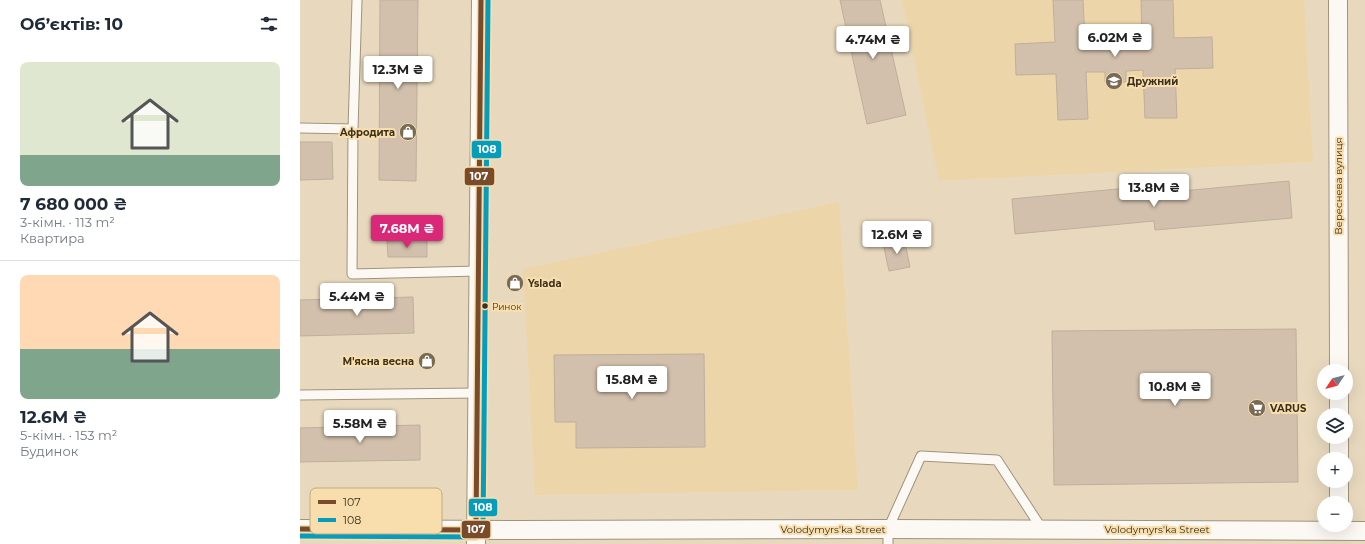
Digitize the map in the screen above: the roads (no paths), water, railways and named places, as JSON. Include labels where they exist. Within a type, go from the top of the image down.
[{"type":"street","points":[[476,537],[481,0]]},
{"type":"street","name":"Вереснева вулиця","points":[[1338,0],[1339,364]]},
{"type":"street","name":"Volodymyrs'ka Street","points":[[410,534],[476,537],[888,536],[1042,529],[1317,527]]},
{"type":"street","name":"Volodymyrs'ka Street","points":[[300,529],[310,529]]},
{"type":"street","name":"Volodymyrs'ka Street","points":[[1353,529],[1365,531]]},
{"type":"lane","points":[[357,0],[353,129],[352,274],[479,271]]},
{"type":"lane","points":[[300,128],[353,129]]},
{"type":"lane","points":[[300,395],[477,393]]},
{"type":"lane","points":[[888,536],[921,456],[998,460],[1042,529]]},
{"type":"place","name":"Дружний","points":[[1114,81]]},
{"type":"place","name":"Афродита","points":[[408,132]]},
{"type":"place","name":"Yslada","points":[[515,283]]},
{"type":"place","name":"Ринок","points":[[485,306]]},
{"type":"place","name":"М'ясна весна","points":[[427,361]]},
{"type":"place","name":"VARUS","points":[[1257,408]]}]
